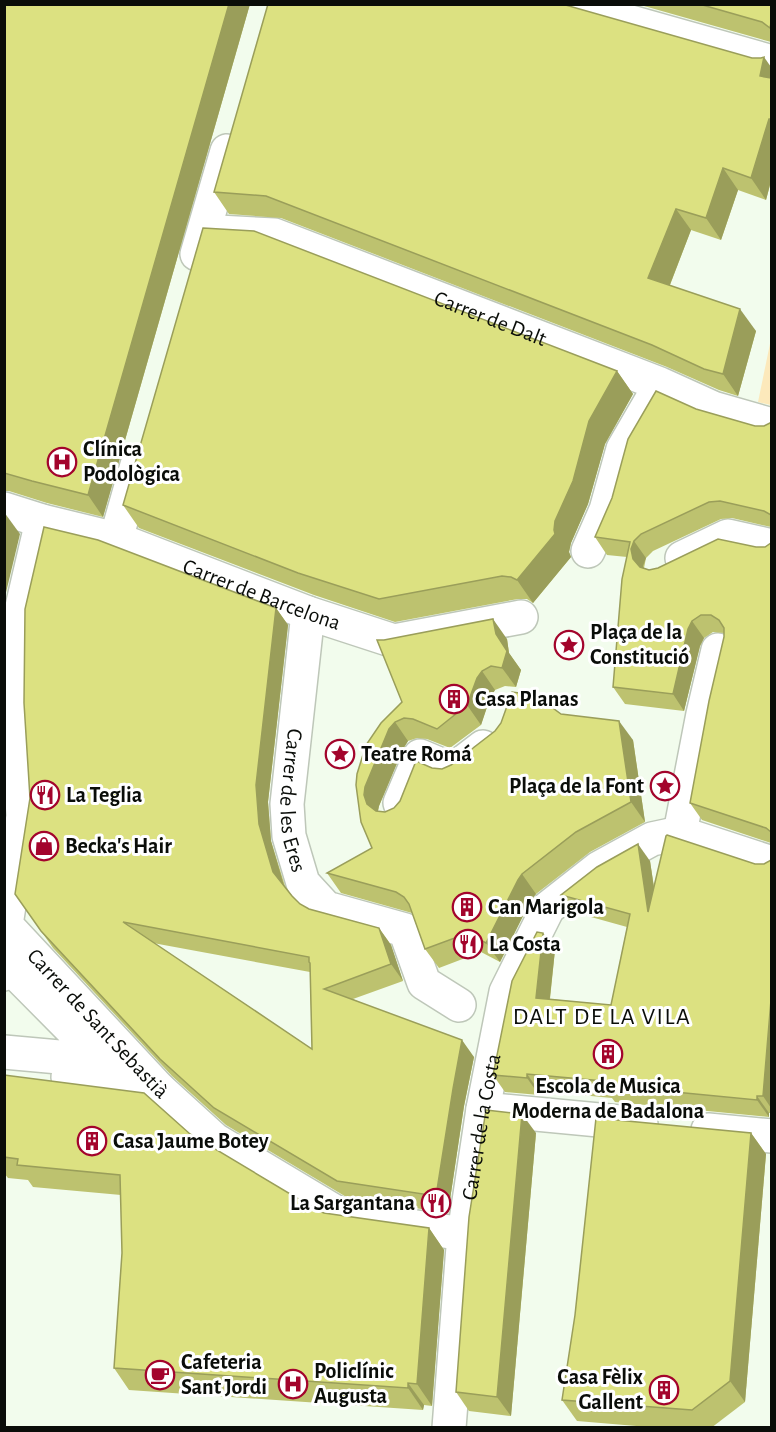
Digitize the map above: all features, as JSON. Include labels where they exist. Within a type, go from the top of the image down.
[{"type":"street","points":[[567,4],[771,62]]},
{"type":"street","points":[[191,277],[237,118]]},
{"type":"street","name":"Carrer de Dalt","points":[[204,231],[274,235],[660,384],[713,408],[771,425]]},
{"type":"street","points":[[588,551],[606,510],[623,449],[660,384]]},
{"type":"street","points":[[116,539],[145,436]]},
{"type":"street","name":"Carrer de Barcelona","points":[[4,510],[116,539],[308,613],[394,641],[521,617]]},
{"type":"street","name":"Carrer de Sant Sebastià","points":[[42,520],[18,624],[17,720],[23,816],[5,928],[159,1089],[215,1140],[342,1216],[464,1234]]},
{"type":"street","points":[[662,568],[728,536],[771,546]]},
{"type":"street","name":"Carrer de les Eres","points":[[308,613],[287,804],[289,836],[303,883],[326,908],[405,930],[424,983],[459,1005]]},
{"type":"street","points":[[718,650],[680,833],[771,863]]},
{"type":"street","points":[[396,813],[420,756],[453,770],[497,736],[500,725]]},
{"type":"street","name":"Carrer de la Costa","points":[[450,1413],[464,1234],[492,1110],[506,992],[548,908],[599,868],[652,839],[680,833]]},
{"type":"street","points":[[4,974],[7,964],[103,1061],[4,1052]]},
{"type":"street","points":[[4,1068],[159,1089]]},
{"type":"street","points":[[492,1110],[771,1136]]},
{"type":"shaded area","points":[[771,339],[771,405],[758,402]]},
{"type":"building","points":[[4,4],[229,4],[88,495],[4,473]]},
{"type":"building","points":[[268,4],[562,4],[752,58],[764,57],[760,76],[771,78],[771,119],[769,119],[751,178],[723,168],[706,218],[676,209],[648,278],[740,309],[723,374],[704,369],[652,345],[266,196],[214,192]]},
{"type":"building","points":[[699,4],[771,4],[770,28],[762,22]]},
{"type":"building","points":[[203,228],[254,231],[617,371],[589,421],[573,481],[555,521],[555,534],[517,580],[502,576],[379,599],[298,573],[123,505]]},
{"type":"building","points":[[656,391],[696,409],[755,426],[771,424],[771,515],[764,511],[720,501],[709,502],[641,534],[634,541],[631,549],[633,559],[640,567],[649,570],[658,568],[718,539],[756,547],[765,547],[771,543],[771,832],[766,828],[690,803],[709,701],[724,637],[724,628],[719,620],[711,615],[701,615],[692,621],[688,629],[673,694],[613,687],[622,579],[630,542],[595,537],[612,498],[628,439]]},
{"type":"building","points":[[44,527],[98,540],[276,608],[256,785],[259,824],[273,872],[300,904],[309,909],[379,928],[391,964],[324,989],[462,1040],[436,1196],[337,1181],[214,1108],[160,1059],[41,931],[15,894],[30,798],[24,703],[25,609]],"holes":[[[123,922],[309,957],[312,1049]]]},
{"type":"building","points":[[493,619],[496,634],[507,651],[502,668],[491,666],[482,671],[467,705],[437,729],[413,719],[404,718],[395,722],[389,729],[365,787],[364,795],[367,804],[376,811],[385,812],[394,808],[400,801],[416,761],[432,768],[442,769],[451,765],[495,731],[501,723],[512,692],[535,695],[561,714],[619,721],[631,802],[576,832],[522,874],[486,943],[468,933],[425,949],[409,904],[404,897],[396,892],[327,873],[372,848],[361,822],[356,785],[357,774],[366,745],[381,723],[402,702],[377,640]]},
{"type":"building","points":[[667,835],[755,864],[764,864],[771,860],[771,1000],[763,1096],[757,1096],[757,1100],[603,1085],[603,1081],[527,1074],[527,1078],[493,1075],[512,981],[537,932],[543,933],[536,998],[611,1005],[630,914],[561,895],[597,867],[638,844],[648,912]]},
{"type":"building","points":[[4,1075],[144,1093],[190,1134],[317,1210],[324,1213],[429,1228],[417,1384],[408,1383],[408,1388],[114,1368],[122,1253],[120,1175],[17,1165],[18,1159],[4,1157]]},
{"type":"building","points":[[486,1110],[522,1114],[497,1397],[456,1392],[469,1217]]},
{"type":"building","points":[[596,1118],[751,1133],[730,1381],[692,1410],[562,1400],[575,1315]]},
{"type":"place","name":"Clínica Podològica","points":[[62,462]]},
{"type":"place","name":"Plaça de la Constitució","points":[[569,645]]},
{"type":"place","name":"Casa Planas","points":[[454,699]]},
{"type":"place","name":"Teatre Romá","points":[[340,754]]},
{"type":"place","name":"Plaça de la Font","points":[[665,786]]},
{"type":"place","name":"La Teglia","points":[[45,795]]},
{"type":"place","name":"Becka's Hair","points":[[44,846]]},
{"type":"place","name":"Can Marigola","points":[[467,907]]},
{"type":"place","name":"La Costa","points":[[468,944]]},
{"type":"place","name":"Escola de Musica Moderna de Badalona","points":[[608,1054]]},
{"type":"place","name":"Casa Jaume Botey","points":[[92,1141]]},
{"type":"place","name":"La Sargantana","points":[[436,1203]]},
{"type":"place","name":"Cafeteria Sant Jordi","points":[[160,1375]]},
{"type":"place","name":"Policlínic Augusta","points":[[293,1384]]},
{"type":"place","name":"Casa Fèlix Gallent","points":[[664,1390]]},
{"type":"district","name":"DALT DE LA VILA","points":[[602,1017]]}]
